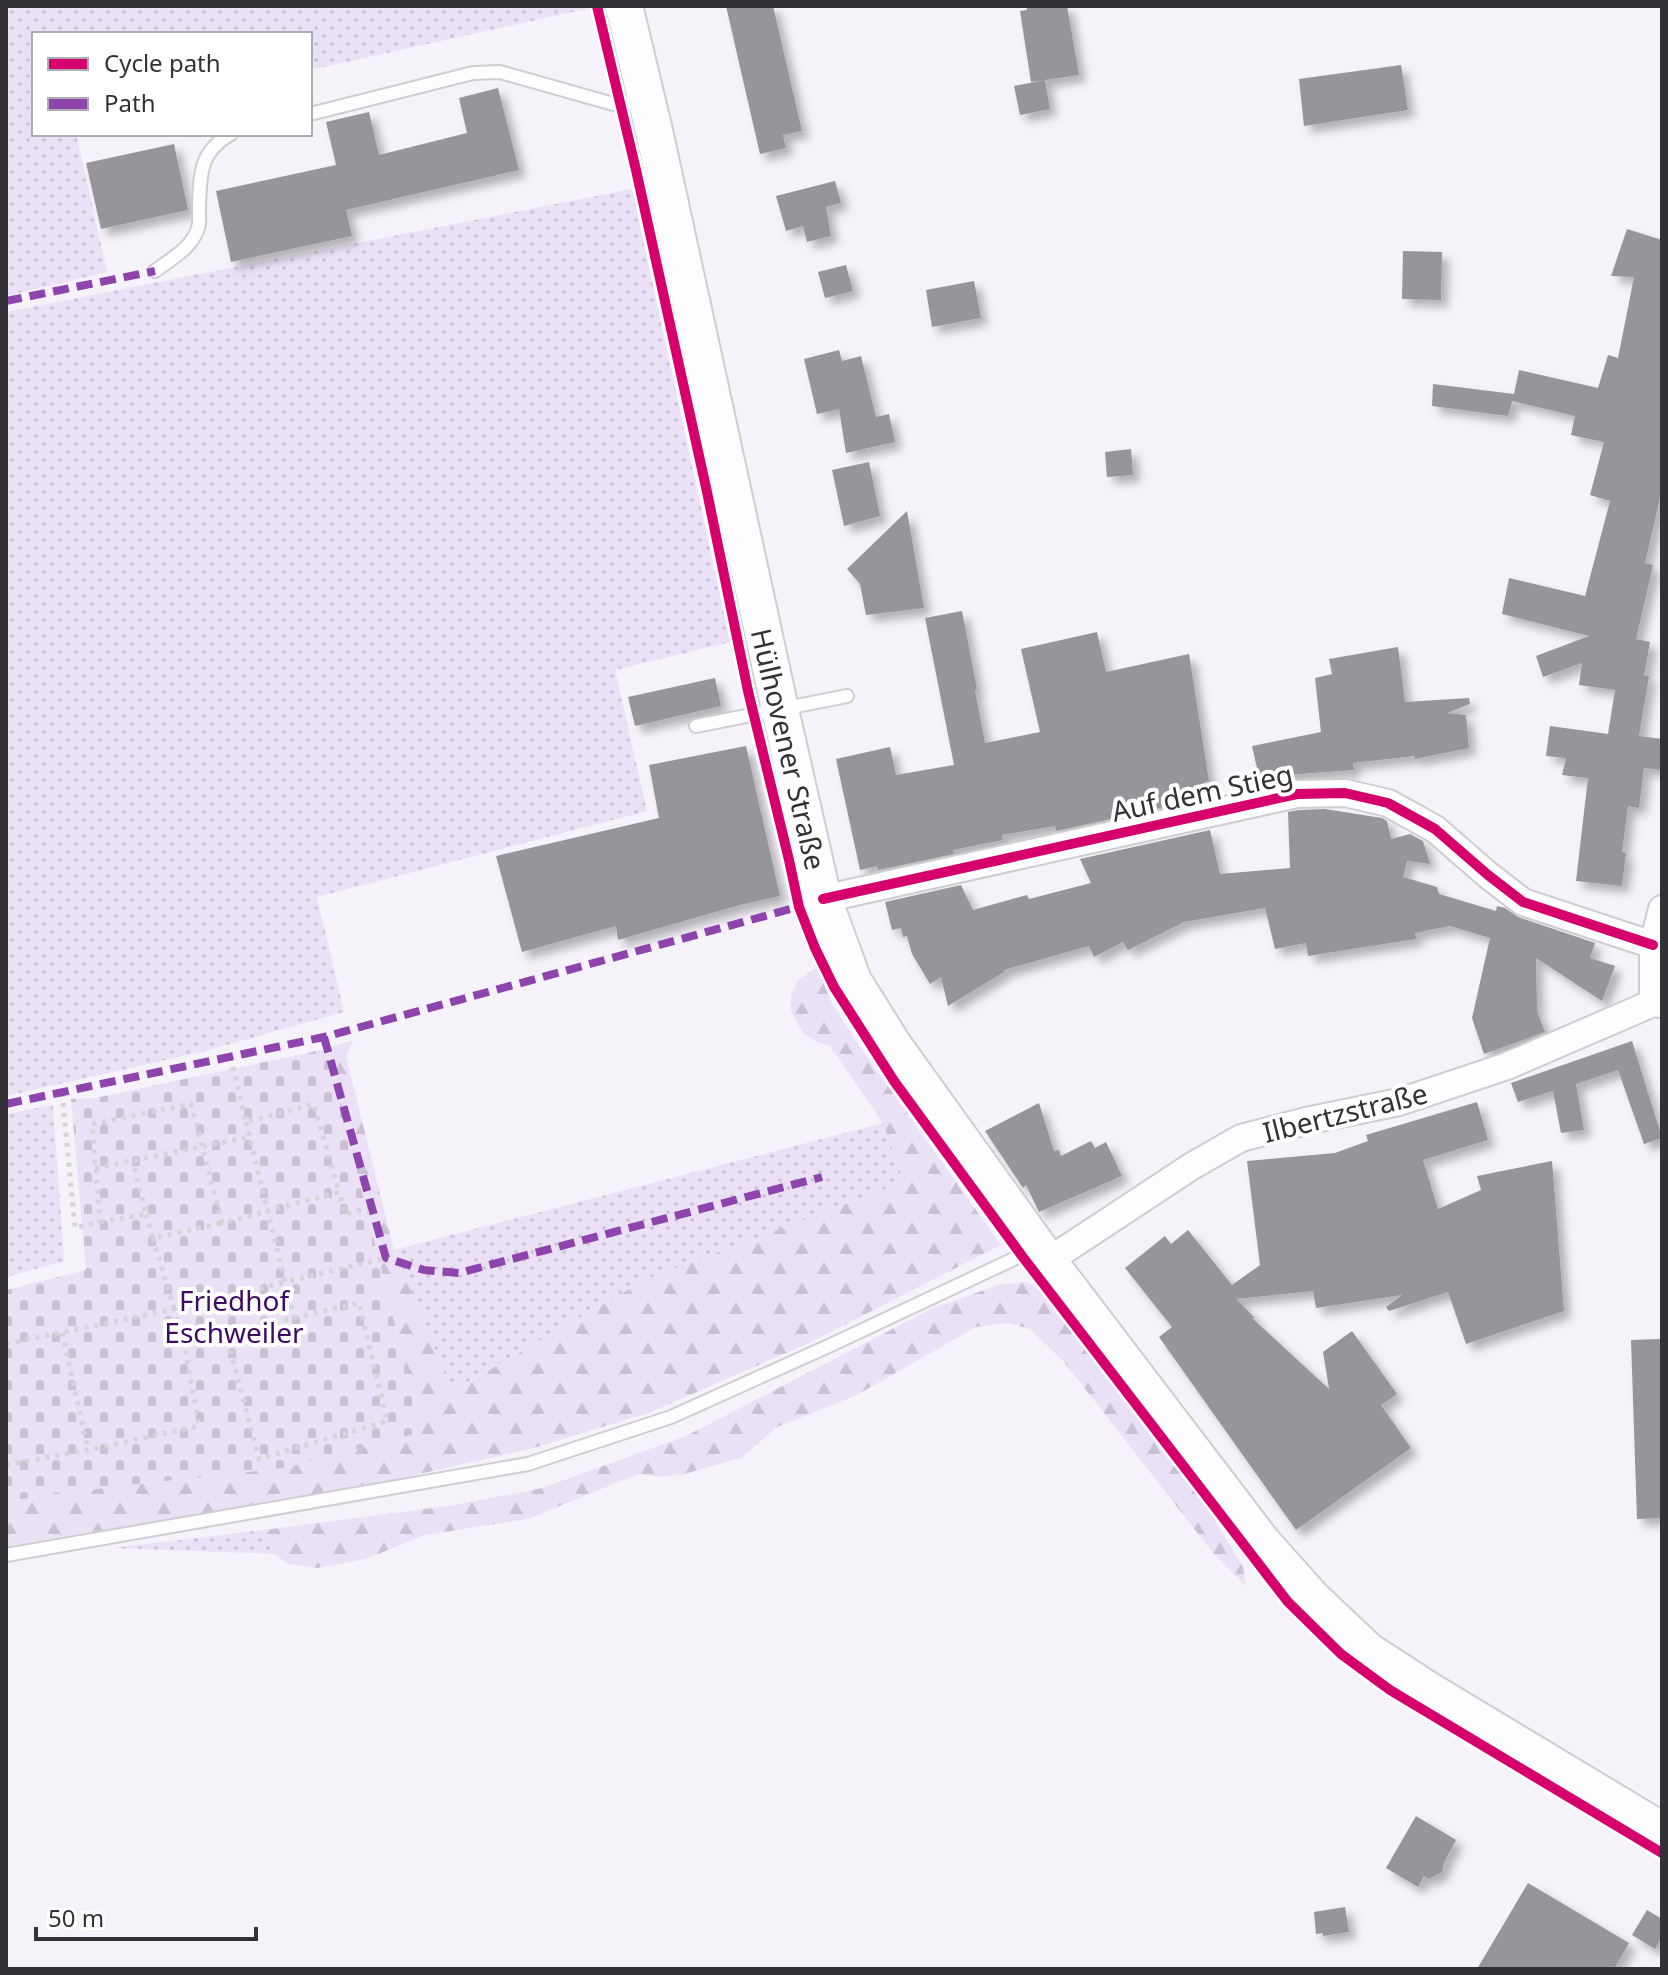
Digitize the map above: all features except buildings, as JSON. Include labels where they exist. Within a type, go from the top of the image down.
[{"type":"main road","name":"Hülhovener Straße","points":[[624,6],[823,899],[853,981],[893,1045],[1043,1254],[1262,1542],[1312,1598],[1368,1651],[1662,1831]]},
{"type":"street","name":"Auf dem Stieg","points":[[823,899],[1297,794],[1345,793],[1388,803],[1435,829],[1523,902],[1653,945]]},
{"type":"street","points":[[1657,1003],[1653,945],[1662,909]]},
{"type":"street","name":"Ilbertzstraße","points":[[1043,1254],[1241,1138],[1399,1102],[1507,1066],[1657,1003]]},
{"type":"lane","points":[[312,113],[473,73],[500,72],[617,105],[647,99]]},
{"type":"lane","points":[[155,271],[189,246],[199,227],[204,160],[218,141],[227,136]]},
{"type":"lane","points":[[696,726],[847,696]]},
{"type":"lane","points":[[6,1555],[528,1464],[671,1417],[1043,1254]]},
{"type":"path","points":[[231,1057],[294,1318]]},
{"type":"path","points":[[62,1093],[75,1228],[146,1214]]},
{"type":"path","points":[[100,1222],[92,1124],[191,1104],[222,1223]]},
{"type":"path","points":[[246,1122],[314,1104],[345,1214],[372,1207]]},
{"type":"path","points":[[95,1168],[250,1137]]},
{"type":"path","points":[[6,1465],[199,1426],[184,1343],[133,1161]]},
{"type":"path","points":[[153,1238],[339,1192]]},
{"type":"path","points":[[221,1299],[386,1258]]},
{"type":"path","points":[[184,1343],[226,1333],[359,1303],[387,1421],[259,1459],[226,1333]]},
{"type":"path","points":[[6,1344],[174,1309]]},
{"type":"path","points":[[62,1333],[88,1450]]},
{"type":"green space","points":[[6,6],[591,8],[312,70],[312,32],[32,32],[32,136],[76,136],[107,272],[6,296]]},
{"type":"green space","points":[[632,189],[730,642],[615,670],[647,811],[317,897],[344,1012],[205,1051],[6,1096],[6,312]]},
{"type":"green space","points":[[817,967],[831,1002],[860,1047],[1001,1245],[809,1343],[651,1412],[534,1448],[260,1510],[6,1546],[6,1502],[49,1494],[284,1468],[422,1432],[326,1049],[353,1040],[346,1056],[394,1250],[453,1391],[645,1280],[904,1182],[883,1123],[830,1046],[803,1033],[791,1012],[791,995],[798,980]]},
{"type":"green space","name":"Friedhof Eschweiler","points":[[326,1049],[422,1432],[284,1468],[49,1494],[6,1502],[6,1290],[86,1270],[71,1099],[95,1098]]},
{"type":"green space","points":[[53,1105],[64,1261],[6,1277],[6,1114]]},
{"type":"green space","points":[[883,1123],[904,1182],[645,1280],[452,1391],[394,1250]]},
{"type":"green space","points":[[1026,1282],[1038,1287],[1099,1363],[1212,1515],[1243,1567],[1246,1586],[1213,1553],[1065,1363],[1030,1329],[1007,1323],[976,1327],[857,1395],[777,1427],[741,1458],[684,1474],[661,1477],[638,1474],[528,1519],[425,1535],[366,1559],[317,1568],[288,1564],[275,1554],[264,1530],[455,1505],[542,1488],[686,1436],[931,1309],[998,1285]]},
{"type":"green space","points":[[264,1530],[275,1554],[111,1548]]},
{"type":"marked path","points":[[6,301],[155,271]]},
{"type":"marked path","points":[[6,1104],[324,1037],[805,905]]},
{"type":"marked path","points":[[324,1037],[386,1258],[424,1270],[459,1273],[822,1177]]},
{"type":"cycle path","points":[[597,6],[707,492],[748,691],[799,907],[834,987],[894,1081],[1022,1256],[1288,1602],[1341,1654],[1390,1690],[1662,1853]]},
{"type":"cycle path","points":[[823,899],[1297,794],[1345,793],[1388,803],[1435,829],[1523,902],[1653,945]]}]
